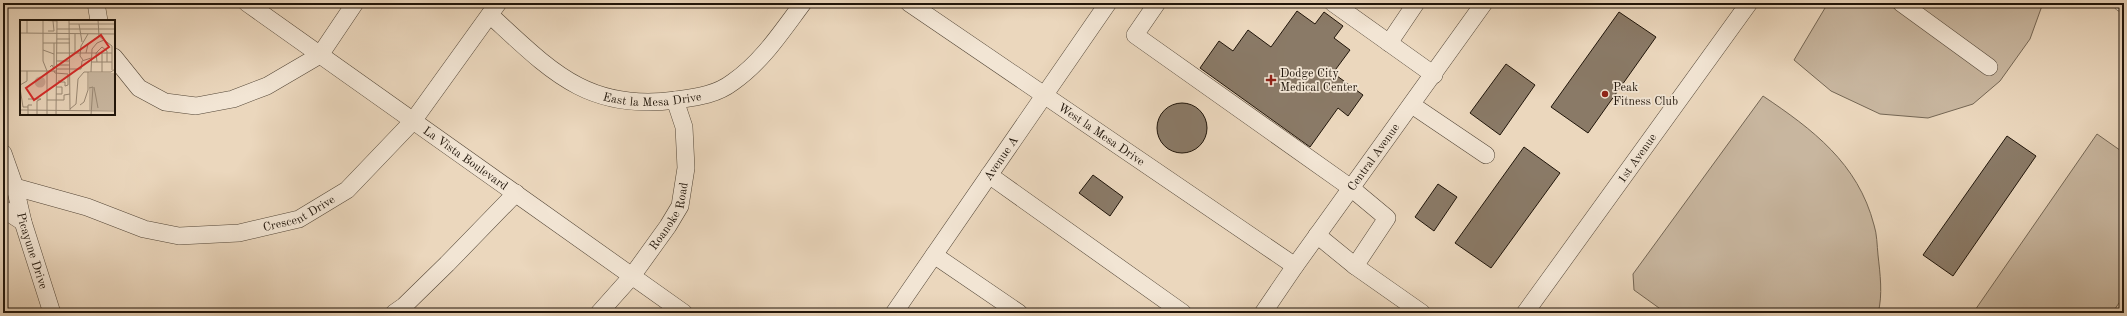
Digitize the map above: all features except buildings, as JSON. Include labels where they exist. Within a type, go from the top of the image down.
[{"type":"street","points":[[96,3],[99,20]]},
{"type":"street","name":"La Vista Boulevard","points":[[246,3],[684,313]]},
{"type":"street","points":[[115,58],[139,88],[165,102],[196,106],[233,99],[267,86],[320,55],[355,3]]},
{"type":"street","name":"East la Mesa Drive","points":[[494,9],[541,63],[577,87],[607,98],[654,103],[706,96],[733,83],[768,50],[803,3]]},
{"type":"street","name":"West la Mesa Drive","points":[[909,3],[1294,266]]},
{"type":"street","name":"Avenue A","points":[[894,313],[1108,3]]},
{"type":"street","points":[[1157,3],[1135,35],[1351,188],[1387,218],[1355,266]]},
{"type":"street","points":[[1333,3],[1434,75]]},
{"type":"street","points":[[1389,43],[1416,3]]},
{"type":"street","name":"Central Avenue","points":[[1263,313],[1294,266],[1434,75],[1484,3]]},
{"type":"street","name":"1st Avenue","points":[[1525,313],[1749,3]]},
{"type":"street","points":[[1901,3],[1990,68]]},
{"type":"street","name":"Crescent Drive","points":[[15,187],[87,207],[144,229],[179,236],[239,233],[299,219],[347,190],[413,121],[494,9]]},
{"type":"street","name":"Roanoke Road","points":[[599,313],[632,276],[668,226],[680,206],[686,168],[684,127],[675,100]]},
{"type":"street","points":[[1412,105],[1486,155]]},
{"type":"street","name":"Picayune Drive","points":[[3,153],[15,187],[22,222],[52,313]]},
{"type":"street","points":[[989,175],[1183,313]]},
{"type":"street","points":[[394,313],[404,306],[447,264],[516,193]]},
{"type":"street","points":[[3,209],[22,222]]},
{"type":"street","points":[[1317,235],[1355,266],[1422,313]]},
{"type":"street","points":[[934,255],[1019,313]]},
{"type":"shaded area","points":[[1828,3],[2043,3],[2030,39],[2000,81],[1973,104],[1928,118],[1880,114],[1831,91],[1794,60]]},
{"type":"shaded area","points":[[1763,96],[1799,121],[1815,135],[1845,166],[1857,183],[1867,203],[1876,232],[1881,284],[1880,306],[1878,313],[1666,313],[1634,290],[1633,274]]},
{"type":"shaded area","points":[[2097,134],[2124,153],[2124,296],[2112,313],[1973,313]]},
{"type":"place","name":"Dodge City Medical Center","points":[[1271,80]]},
{"type":"place","name":"Peak Fitness Club","points":[[1605,94]]}]
